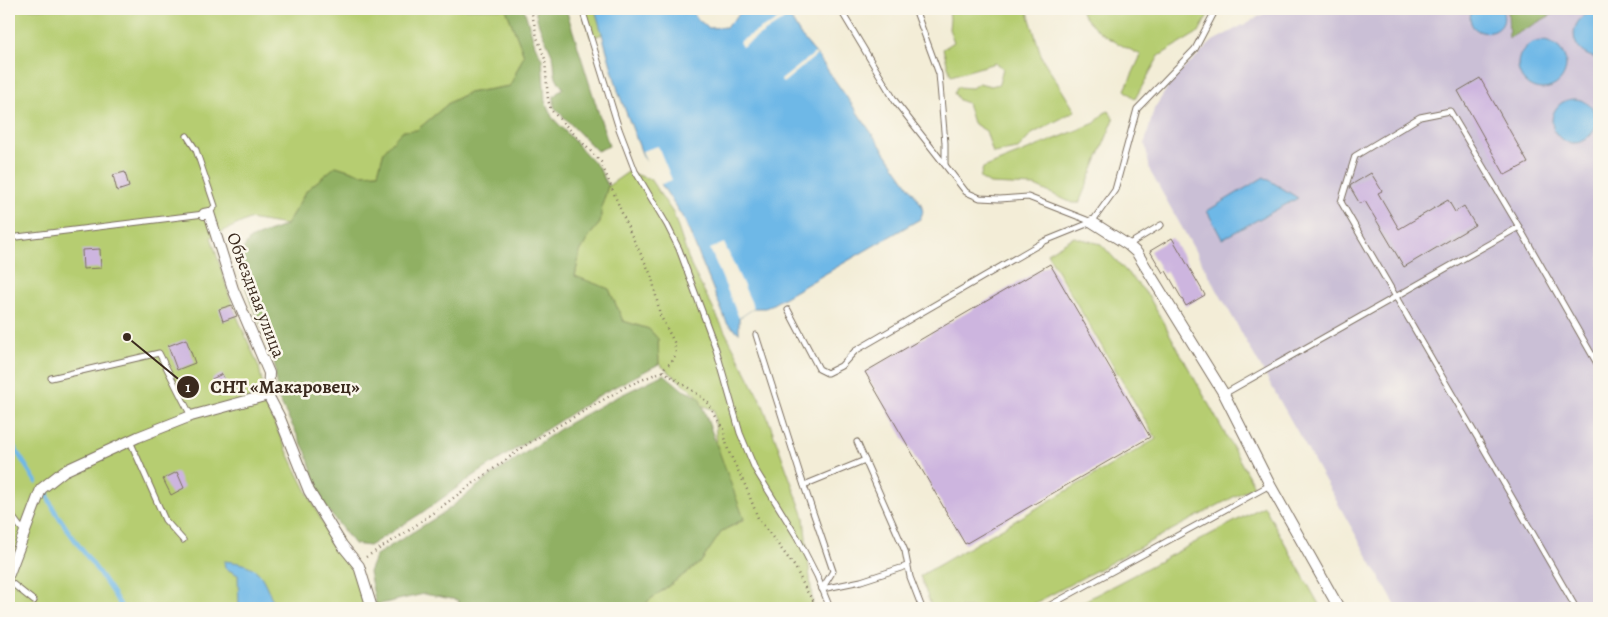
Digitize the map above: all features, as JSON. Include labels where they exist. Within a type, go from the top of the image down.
[{"type":"street","name":"Объездная улица","points":[[206,213],[233,289],[269,373],[268,395],[279,416],[309,491],[342,545],[359,566],[372,608]]},
{"type":"street","points":[[1092,222],[1137,253],[1224,394],[1270,485],[1339,608]]},
{"type":"street","points":[[9,574],[41,489],[64,470],[130,440],[191,416],[268,395]]},
{"type":"lane","points":[[582,9],[619,129],[635,171],[679,249],[716,349],[740,433],[755,469],[797,537],[830,608]]},
{"type":"lane","points":[[840,9],[895,102],[966,192],[980,198],[1028,197],[1092,222]]},
{"type":"lane","points":[[915,9],[939,74],[945,164]]},
{"type":"lane","points":[[788,310],[819,370],[827,373],[841,366],[856,351],[1045,241],[1092,222],[1115,190],[1137,109],[1195,49],[1216,9]]},
{"type":"lane","points":[[1576,608],[1341,202],[1355,156],[1420,117],[1450,111],[1599,366]]},
{"type":"lane","points":[[9,238],[206,213],[214,206],[196,150],[187,136]]},
{"type":"lane","points":[[1128,245],[1161,225]]},
{"type":"lane","points":[[1224,394],[1519,227]]},
{"type":"lane","points":[[756,334],[833,571],[822,589]]},
{"type":"lane","points":[[51,378],[159,353],[191,416]]},
{"type":"lane","points":[[130,440],[165,520],[183,540]]},
{"type":"lane","points":[[857,442],[905,551],[907,566],[922,608]]},
{"type":"lane","points":[[804,485],[865,460]]},
{"type":"lane","points":[[1045,608],[1270,485]]},
{"type":"lane","points":[[9,512],[25,532]]},
{"type":"lane","points":[[822,589],[861,581],[907,566]]},
{"type":"lane","points":[[9,581],[34,601]]},
{"type":"path","points":[[359,566],[368,555],[408,531],[529,442],[627,386],[663,371],[672,362],[676,353],[674,342],[660,315],[652,277],[629,230],[601,162],[551,110],[548,100],[545,59],[537,36],[531,9]]},
{"type":"path","points":[[663,371],[708,403],[723,429],[728,450],[746,487],[758,518],[795,567],[812,599],[822,608]]},
{"type":"shaded area","points":[[1273,9],[1599,9],[1599,608],[1397,608],[1150,171],[1145,143],[1154,109],[1173,79],[1213,41]]},
{"type":"green space","points":[[9,9],[506,9],[524,55],[510,86],[468,93],[450,102],[417,130],[384,151],[378,173],[361,174],[336,166],[307,190],[286,225],[249,219],[211,237],[233,307],[259,367],[268,410],[330,537],[357,567],[364,608],[9,608]]},
{"type":"green space","points":[[506,9],[524,9],[535,45],[542,59],[545,101],[552,117],[599,168],[608,186],[602,205],[600,223],[580,252],[575,276],[609,289],[623,321],[649,329],[658,339],[659,364],[603,393],[369,546],[354,544],[321,501],[306,452],[277,396],[274,354],[251,303],[239,264],[241,252],[250,239],[286,225],[307,190],[336,166],[361,174],[378,173],[384,151],[402,131],[417,130],[450,102],[468,93],[510,86],[524,55]]},
{"type":"green space","points":[[535,9],[566,9],[609,146],[597,151],[554,107],[554,96],[563,88],[556,76],[553,57],[540,27]]},
{"type":"green space","points":[[582,9],[595,9],[603,34],[591,38]]},
{"type":"green space","points":[[949,9],[1027,9],[1042,58],[1075,111],[1032,134],[1018,149],[993,153],[986,131],[973,123],[967,103],[959,100],[954,93],[957,87],[972,88],[979,83],[991,86],[999,84],[1003,68],[995,63],[951,76],[943,49],[954,42],[949,29]]},
{"type":"green space","points":[[1080,9],[1211,9],[1199,32],[1159,56],[1135,99],[1125,90],[1141,55],[1115,42],[1099,31]]},
{"type":"green space","points":[[1508,9],[1562,9],[1509,38]]},
{"type":"green space","points":[[1109,111],[1114,119],[1079,203],[1072,203],[1035,186],[990,184],[980,178],[983,168],[1095,123],[1104,113]]},
{"type":"green space","points":[[628,172],[650,179],[673,213],[691,266],[763,405],[804,517],[813,608],[644,608],[648,601],[701,562],[722,531],[744,520],[717,448],[714,410],[701,405],[696,394],[659,364],[658,339],[649,329],[623,321],[609,289],[575,277],[580,252],[600,223],[602,205],[608,186]]},
{"type":"green space","points":[[1074,237],[1101,244],[1148,295],[1254,486],[1026,608],[932,608],[920,576],[1156,439],[1047,253]]},
{"type":"green space","points":[[664,374],[683,390],[699,397],[744,519],[722,531],[701,562],[648,601],[644,608],[460,608],[458,600],[424,594],[376,605],[369,572],[376,555],[445,512],[484,481],[569,423]]},
{"type":"green space","points":[[1264,506],[1321,608],[1071,608]]},
{"type":"water","points":[[595,9],[691,9],[697,19],[709,28],[726,27],[744,9],[785,9],[801,36],[818,56],[921,204],[923,212],[920,219],[766,308],[754,308],[739,318],[739,333],[727,323],[685,221],[643,156],[619,94]]},
{"type":"water","points":[[1472,9],[1502,9],[1504,19],[1501,27],[1487,33],[1479,31],[1473,27],[1470,19]]},
{"type":"water","points":[[1596,11],[1599,12],[1599,58],[1589,56],[1581,51],[1576,44],[1574,36],[1575,28],[1579,21],[1586,15]]},
{"type":"water","points":[[1537,41],[1547,41],[1559,48],[1566,60],[1566,70],[1559,82],[1547,89],[1537,89],[1529,85],[1522,78],[1518,70],[1518,60],[1522,52],[1529,45]]},
{"type":"water","points":[[1574,99],[1586,103],[1592,109],[1596,121],[1592,133],[1586,139],[1574,143],[1562,139],[1556,133],[1552,121],[1556,109],[1562,103]]},
{"type":"water","points":[[1264,177],[1298,198],[1222,239],[1207,211]]},
{"type":"water","points":[[224,561],[246,565],[254,569],[263,580],[276,608],[239,608],[238,575],[225,568]]},
{"type":"pier","points":[[787,12],[789,14],[782,21],[742,47],[739,42],[767,25],[769,26]]},
{"type":"pier","points":[[815,53],[817,55],[783,83],[781,80]]},
{"type":"pier","points":[[658,146],[672,180],[659,185],[648,167],[642,151]]},
{"type":"pier","points":[[724,243],[754,308],[739,318],[710,249]]},
{"type":"building","points":[[1480,78],[1528,163],[1505,175],[1458,91]]},
{"type":"building","points":[[125,172],[129,187],[117,191],[113,175]]},
{"type":"building","points":[[1371,173],[1382,191],[1378,193],[1399,229],[1448,200],[1455,212],[1464,206],[1475,225],[1404,267],[1365,201],[1360,204],[1350,187]]},
{"type":"building","points":[[1172,238],[1205,295],[1186,306],[1166,271],[1163,273],[1150,251]]},
{"type":"building","points":[[100,249],[101,268],[83,269],[82,250]]},
{"type":"building","points":[[1050,264],[1150,437],[965,544],[865,372]]},
{"type":"building","points":[[232,305],[237,316],[223,321],[219,309]]},
{"type":"building","points":[[186,339],[195,363],[177,370],[168,346]]},
{"type":"building","points":[[222,374],[229,389],[219,394],[212,379]]},
{"type":"building","points":[[177,472],[184,488],[171,495],[163,479]]},
{"type":"waterway","points":[[9,439],[36,482]]},
{"type":"waterway","points":[[47,492],[55,511],[122,608]]},
{"type":"place","name":"СНТ «Макаровец»","points":[[127,337]]}]
